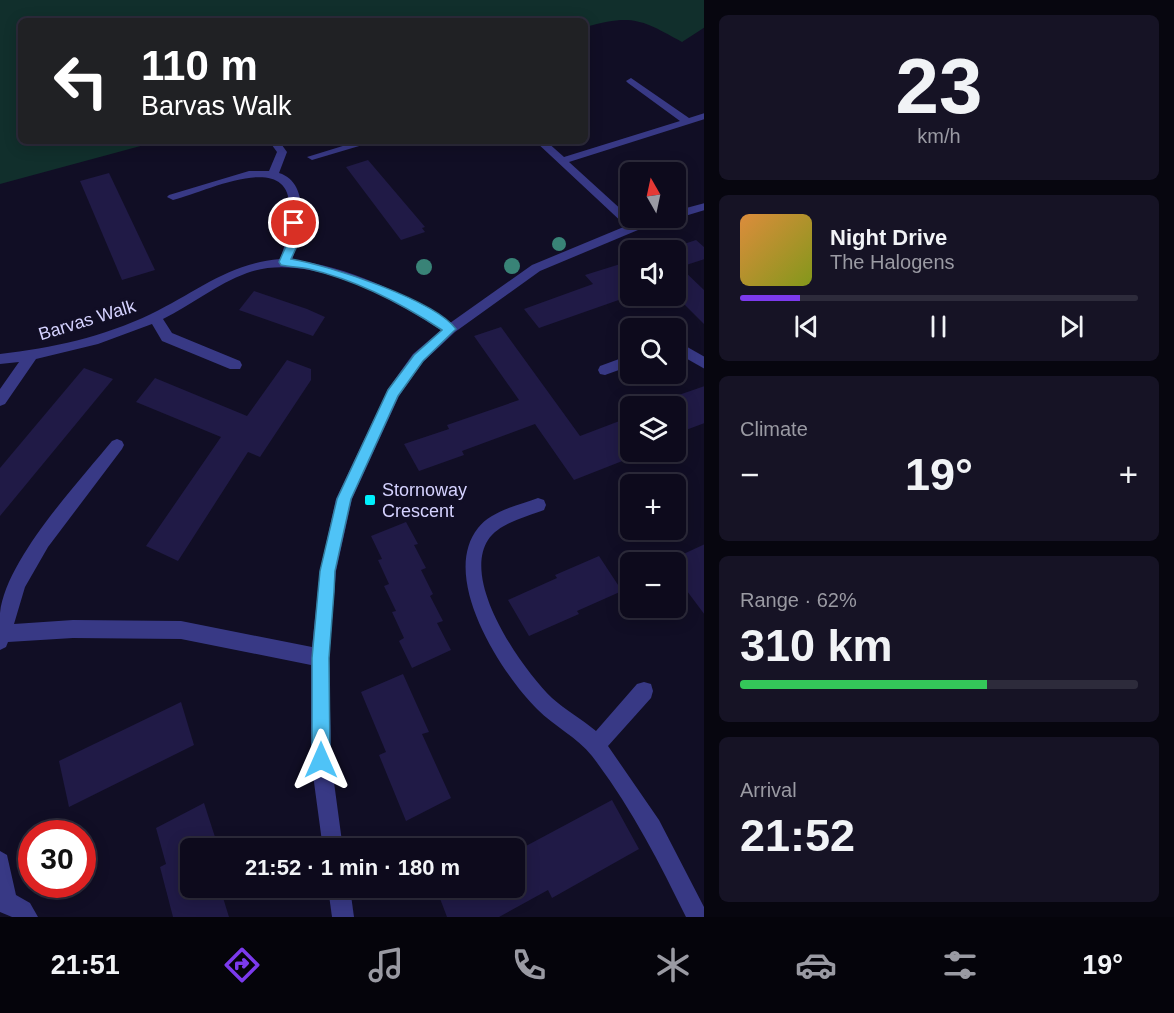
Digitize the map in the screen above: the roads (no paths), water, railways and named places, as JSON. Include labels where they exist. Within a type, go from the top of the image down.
[{"type":"street","points":[[631,81],[687,122]]},
{"type":"street","points":[[562,162],[704,116]]},
{"type":"street","points":[[273,175],[282,152],[276,144]]},
{"type":"street","points":[[312,157],[360,144]]},
{"type":"street","points":[[543,144],[620,214]]},
{"type":"street","points":[[172,197],[249,174],[273,175],[291,184],[297,200],[291,246],[285,262]]},
{"type":"street","points":[[686,212],[704,206]]},
{"type":"street","points":[[332,838],[321,760],[320,658],[328,571],[344,499],[393,393],[418,358],[450,329],[536,268],[632,228]]},
{"type":"street","name":"Barvas Walk","points":[[0,359],[31,356],[111,335],[154,318],[231,274],[259,265],[285,262],[311,266],[365,284],[413,305],[450,329]]},
{"type":"street","name":"Barvas Walk","points":[[154,318],[167,337],[235,365]]},
{"type":"street","points":[[686,352],[704,363]]},
{"type":"street","name":"Barvas Walk","points":[[0,400],[31,356]]},
{"type":"street","points":[[605,370],[620,364]]},
{"type":"street","points":[[117,445],[42,542],[17,584],[1,638],[73,629],[181,630],[320,658]]},
{"type":"street","points":[[538,505],[500,522],[482,534],[473,551],[474,572],[479,595],[490,624],[504,652],[544,703],[596,745],[652,827],[697,917]]},
{"type":"street","points":[[596,745],[644,691]]},
{"type":"street","points":[[0,862],[3,901],[24,912],[27,917]]},
{"type":"street","points":[[340,898],[343,917]]},
{"type":"place","name":"Stornoway Crescent","points":[[370,500]]}]
